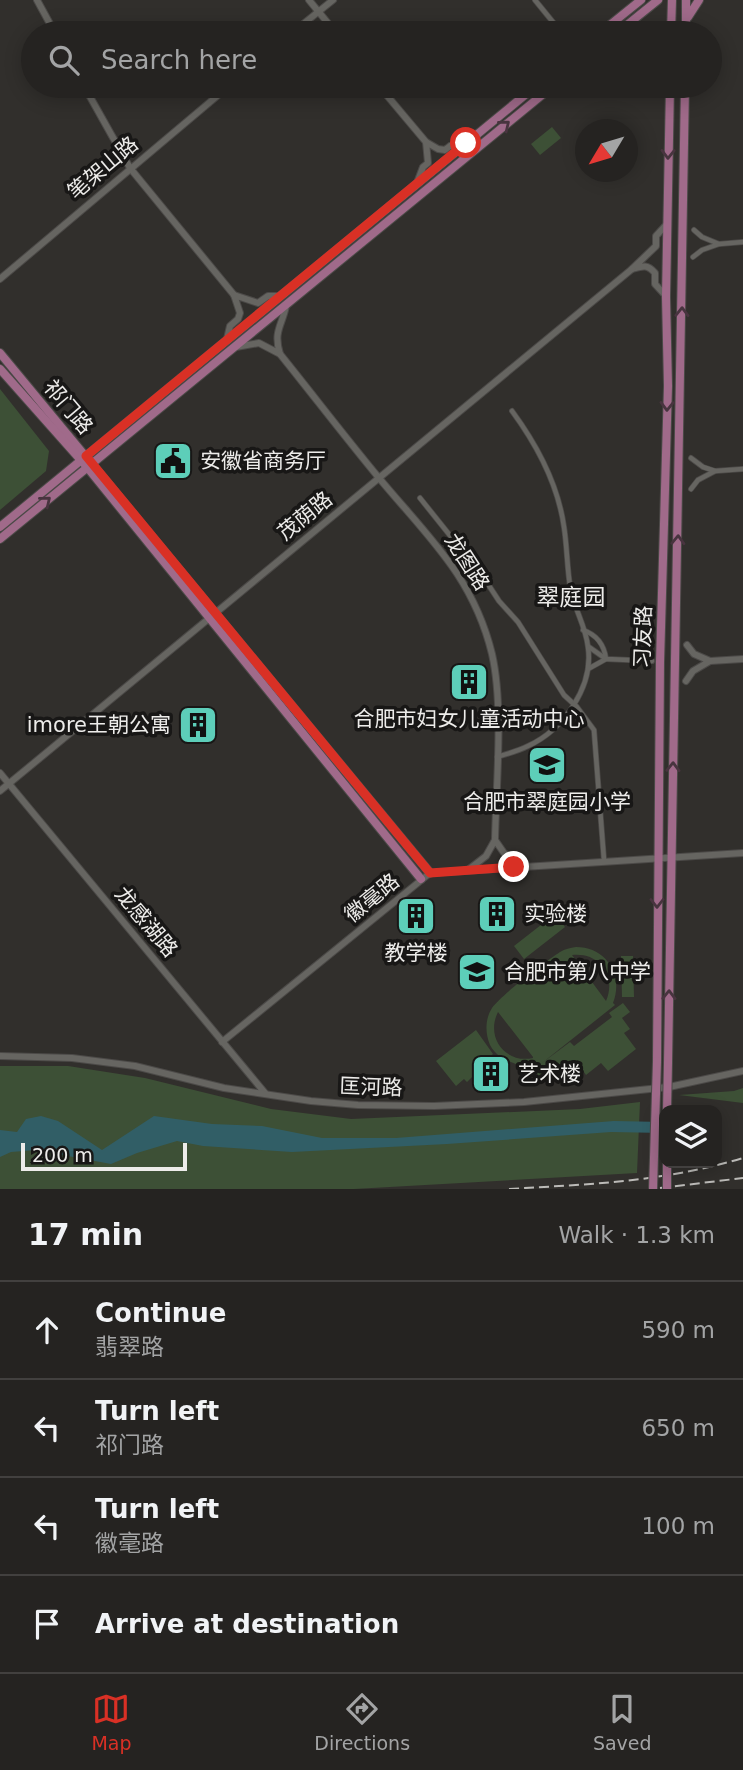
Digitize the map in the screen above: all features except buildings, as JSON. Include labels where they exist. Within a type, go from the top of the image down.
[{"type":"main road","points":[[632,21],[658,0]]},
{"type":"main road","points":[[671,21],[672,0]]},
{"type":"main road","points":[[686,0],[686,19]]},
{"type":"main road","points":[[686,19],[699,0]]},
{"type":"main road","points":[[614,21],[637,2]]},
{"type":"main road","points":[[0,539],[227,339],[521,98]]},
{"type":"main road","points":[[0,527],[234,347],[538,98]]},
{"type":"main road","name":"习友路","points":[[653,1189],[670,98]]},
{"type":"main road","name":"习友路","points":[[667,1105],[685,98]]},
{"type":"main road","name":"祁门路","points":[[0,354],[213,615],[430,873]]},
{"type":"main road","name":"祁门路","points":[[0,369],[87,462]]},
{"type":"main road","name":"祁门路","points":[[213,615],[421,879]]},
{"type":"main road","points":[[667,1168],[667,1189]]},
{"type":"street","points":[[47,0],[38,3],[48,21]]},
{"type":"street","points":[[309,0],[326,21]]},
{"type":"street","points":[[306,21],[333,0]]},
{"type":"street","points":[[535,0],[553,21]]},
{"type":"street","points":[[91,98],[130,168],[234,295],[240,313],[239,319],[230,326],[227,339]]},
{"type":"street","name":"笔架山路","points":[[0,279],[215,98]]},
{"type":"street","points":[[389,98],[426,142],[445,150],[450,146],[466,143]]},
{"type":"street","points":[[417,183],[423,167],[428,163],[426,142]]},
{"type":"street","name":"茂荫路","points":[[0,791],[632,269],[656,246],[656,236],[667,224]]},
{"type":"street","points":[[694,230],[702,237],[719,244]]},
{"type":"street","points":[[693,257],[702,250],[719,244],[743,242]]},
{"type":"street","points":[[632,269],[643,265],[649,267],[655,273],[655,284],[666,297]]},
{"type":"street","points":[[234,295],[258,303],[268,296],[279,296]]},
{"type":"street","points":[[279,354],[277,328],[286,304]]},
{"type":"street","points":[[234,347],[259,343],[279,354]]},
{"type":"street","name":"龙图路","points":[[279,354],[379,478],[449,559],[470,593],[482,622],[494,670],[497,708],[495,840]]},
{"type":"street","points":[[496,757],[529,746],[555,728],[573,705],[583,687],[588,670],[589,647],[570,584],[558,494],[528,432],[512,411]]},
{"type":"street","points":[[691,458],[703,467],[715,471],[743,469]]},
{"type":"street","points":[[691,489],[698,480],[715,471]]},
{"type":"street","points":[[420,498],[499,601],[519,622],[544,666],[594,730],[604,860]]},
{"type":"street","points":[[583,630],[599,639],[606,659]]},
{"type":"street","points":[[687,645],[694,654],[710,661]]},
{"type":"street","points":[[589,647],[606,659],[652,661]]},
{"type":"street","points":[[588,670],[606,659]]},
{"type":"street","points":[[686,681],[693,671],[710,661],[743,659]]},
{"type":"street","name":"龙感湖路","points":[[0,773],[265,1093]]},
{"type":"street","points":[[467,871],[486,856],[495,840],[504,853],[525,866]]},
{"type":"street","name":"徽毫路","points":[[222,1042],[430,873],[743,853]]},
{"type":"street","name":"匡河路","points":[[0,1056],[72,1058],[135,1066],[224,1088],[358,1105],[433,1106],[524,1102],[669,1087],[743,1072]]},
{"type":"green space","points":[[552,127],[561,138],[540,155],[531,144]]},
{"type":"green space","points":[[0,389],[49,451],[46,471],[0,510]]},
{"type":"green space","points":[[555,914],[565,927],[524,959],[514,946]]},
{"type":"green space","points":[[576,947],[596,952],[610,964],[616,982],[615,1005],[542,1063],[570,1042],[574,1046],[612,1017],[609,1013],[623,1003],[630,1012],[622,1018],[630,1029],[624,1033],[636,1049],[608,1071],[601,1063],[586,1075],[581,1068],[572,1075],[568,1072],[556,1081],[551,1075],[543,1082],[534,1069],[528,1073],[494,1051],[487,1036],[488,1017],[497,1002],[524,979],[560,952]],"holes":[[[572,955],[590,957],[603,967],[609,982],[606,1001]],[[498,1012],[533,1057],[533,1058],[514,1057],[500,1047],[494,1031]]]},
{"type":"green space","points":[[621,956],[633,956],[634,997],[622,997]]},
{"type":"green space","points":[[476,1030],[493,1054],[486,1059],[493,1068],[486,1069],[481,1063],[474,1068],[477,1072],[467,1082],[464,1079],[456,1086],[436,1061]]},
{"type":"green space","points":[[0,1066],[68,1066],[145,1078],[271,1109],[351,1119],[580,1109],[640,1102],[637,1173],[354,1189],[0,1189]]},
{"type":"green space","points":[[743,1088],[743,1103],[679,1095],[734,1091]]},
{"type":"water","points":[[41,1116],[58,1121],[102,1150],[154,1116],[212,1124],[262,1126],[322,1138],[396,1138],[614,1121],[659,1122],[659,1133],[611,1132],[292,1152],[203,1146],[177,1141],[111,1164],[36,1150],[11,1152],[0,1157],[0,1130],[17,1132],[26,1119]]},
{"type":"railway","points":[[509,1189],[655,1177],[743,1158]]},
{"type":"railway","points":[[660,1188],[743,1178]]},
{"type":"place","name":"安徽省商务厅","points":[[173,461]]},
{"type":"place","name":"合肥市妇女儿童活动中心","points":[[469,682]]},
{"type":"place","name":"imore王朝公寓","points":[[198,725]]},
{"type":"place","name":"合肥市翠庭园小学","points":[[547,765]]},
{"type":"place","name":"实验楼","points":[[497,914]]},
{"type":"place","name":"教学楼","points":[[416,916]]},
{"type":"place","name":"合肥市第八中学","points":[[477,972]]},
{"type":"place","name":"艺术楼","points":[[491,1074]]},
{"type":"district","name":"翠庭园","points":[[571,597]]},
{"type":"route","points":[[466,143],[86,456],[430,873],[514,867]]}]
